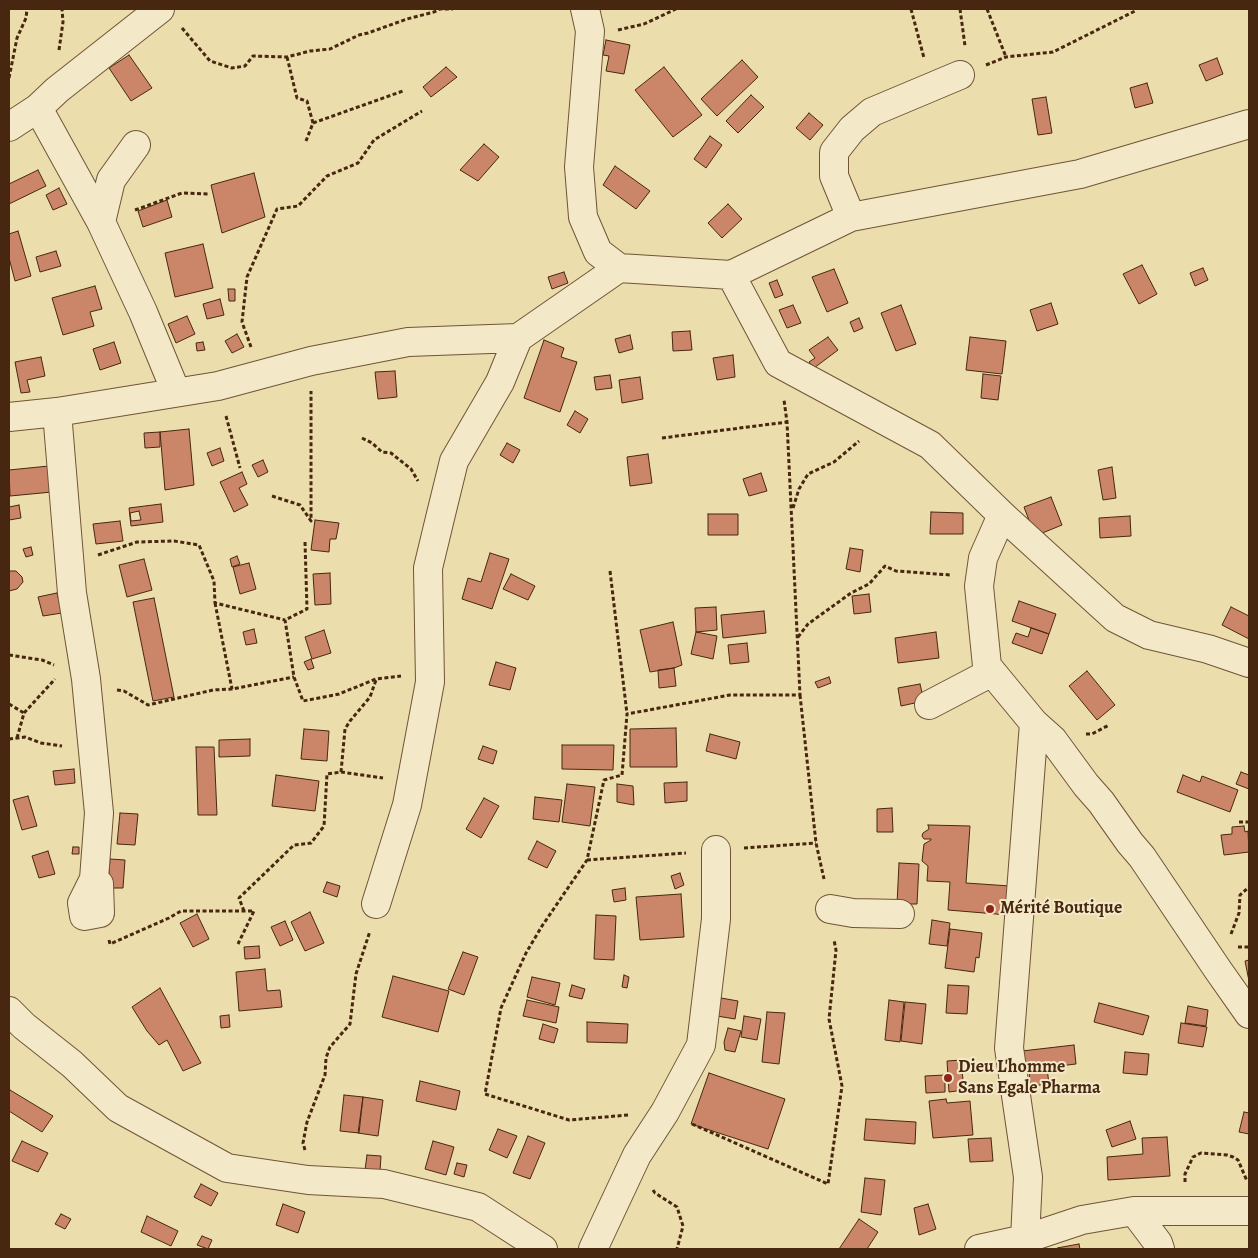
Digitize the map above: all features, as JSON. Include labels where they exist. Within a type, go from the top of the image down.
[{"type":"street","points":[[9,128],[38,108],[57,90],[169,16]]},
{"type":"street","points":[[588,20],[579,167],[584,217],[598,252],[620,268],[731,275],[851,217],[1080,174],[1249,124]]},
{"type":"street","points":[[851,217],[834,176],[834,152],[852,129],[872,112],[964,73]]},
{"type":"street","points":[[38,108],[101,222],[143,312],[176,392]]},
{"type":"street","points":[[101,222],[111,180],[136,145]]},
{"type":"street","points":[[9,417],[57,412],[218,386],[311,361],[408,342],[518,338],[620,268]]},
{"type":"street","points":[[731,275],[778,363],[930,445],[1002,515],[1115,618],[1149,635],[1208,649],[1249,664]]},
{"type":"street","points":[[376,904],[407,805],[430,682],[428,568],[454,461],[500,382],[518,338]]},
{"type":"street","points":[[57,412],[78,673],[92,750],[99,813],[94,879],[82,903],[84,916],[100,913],[100,884]]},
{"type":"street","points":[[1002,515],[983,558],[979,586],[987,666],[1034,723],[1054,740],[1142,857],[1249,1014]]},
{"type":"street","points":[[929,705],[992,672]]},
{"type":"street","points":[[1026,1244],[1028,1177],[1009,1048],[1034,723]]},
{"type":"street","points":[[593,1249],[637,1155],[665,1112],[701,1045],[716,918],[716,850]]},
{"type":"street","points":[[830,908],[853,913],[900,914]]},
{"type":"street","points":[[9,1011],[24,1026],[72,1064],[118,1108],[227,1168],[308,1180],[384,1184],[478,1207],[543,1249]]},
{"type":"street","points":[[1134,1211],[1158,1243],[1160,1249]]},
{"type":"street","points":[[979,1249],[1026,1244],[1082,1220],[1134,1211],[1249,1211]]},
{"type":"path","points":[[9,78],[17,38],[26,18],[27,9]]},
{"type":"path","points":[[169,16],[210,61],[232,68],[245,66],[254,56],[287,57],[310,50],[330,49],[359,35],[407,19],[440,9],[453,9]]},
{"type":"path","points":[[588,20],[624,30],[644,24],[676,9]]},
{"type":"path","points":[[911,9],[922,53],[934,85]]},
{"type":"path","points":[[960,9],[964,73],[1006,57],[1053,52],[1135,11],[1135,9]]},
{"type":"path","points":[[987,9],[1006,57]]},
{"type":"path","points":[[287,57],[297,98],[307,102],[313,123],[306,141]]},
{"type":"path","points":[[313,123],[403,91]]},
{"type":"path","points":[[260,374],[242,322],[246,277],[277,209],[298,206],[327,176],[358,163],[374,140],[422,111]]},
{"type":"path","points":[[101,222],[182,194],[208,194]]},
{"type":"path","points":[[272,496],[300,505],[311,521],[311,361]]},
{"type":"path","points":[[626,714],[730,695],[800,695],[787,422],[778,363]]},
{"type":"path","points":[[218,386],[240,468]]},
{"type":"path","points":[[662,438],[787,422]]},
{"type":"path","points":[[792,511],[799,489],[808,474],[834,462],[888,422]]},
{"type":"path","points":[[362,438],[372,443],[382,452],[391,453],[411,469],[424,493],[441,514]]},
{"type":"path","points":[[69,566],[137,542],[174,541],[199,545],[214,581],[215,603],[232,689]]},
{"type":"path","points":[[215,603],[285,620],[307,609],[306,542]]},
{"type":"path","points":[[797,638],[808,624],[851,593],[870,584],[885,566],[896,571],[962,576],[979,586]]},
{"type":"path","points":[[610,571],[626,714],[622,774],[604,780],[587,860],[526,953],[501,1008],[485,1094],[569,1120],[665,1112],[828,1184],[842,1086]]},
{"type":"path","points":[[285,620],[294,677],[303,701],[339,694],[376,679],[411,674],[430,682]]},
{"type":"path","points":[[9,655],[42,660],[78,673],[104,687],[124,691],[148,705],[213,690],[232,689],[294,677]]},
{"type":"path","points":[[17,738],[24,713],[78,673]]},
{"type":"path","points":[[341,772],[345,729],[370,697],[376,679]]},
{"type":"path","points":[[9,704],[24,713]]},
{"type":"path","points":[[9,739],[25,737],[41,743],[92,750]]},
{"type":"path","points":[[244,911],[239,898],[294,845],[310,843],[324,826],[327,774],[341,772],[389,779],[410,790]]},
{"type":"path","points":[[1239,822],[1249,822]]},
{"type":"path","points":[[1218,970],[1239,912],[1240,895],[1249,887]]},
{"type":"path","points":[[308,1180],[308,1157],[303,1144],[307,1122],[325,1075],[326,1058],[330,1047],[350,1024],[356,974],[367,943],[376,904]]},
{"type":"path","points":[[100,913],[110,944],[181,911],[254,911],[238,944]]},
{"type":"path","points":[[1178,1212],[1184,1196],[1185,1174],[1193,1157],[1201,1153],[1227,1155],[1238,1160],[1249,1188]]},
{"type":"path","points":[[637,1155],[655,1193],[677,1207],[684,1226],[676,1249]]},
{"type":"building","points":[[606,40],[630,45],[624,74],[606,71],[609,56],[603,55]]},
{"type":"building","points":[[129,55],[152,88],[131,101],[109,68]]},
{"type":"building","points":[[1217,58],[1223,74],[1206,81],[1199,65]]},
{"type":"building","points":[[742,60],[758,77],[717,116],[701,99]]},
{"type":"building","points":[[446,67],[457,77],[431,97],[423,87]]},
{"type":"building","points":[[664,67],[702,115],[673,137],[635,90]]},
{"type":"building","points":[[1147,83],[1153,103],[1135,108],[1130,88]]},
{"type":"building","points":[[751,95],[764,107],[738,133],[726,121]]},
{"type":"building","points":[[1046,97],[1052,133],[1038,135],[1032,99]]},
{"type":"building","points":[[809,113],[823,125],[810,140],[796,128]]},
{"type":"building","points":[[710,136],[722,145],[706,168],[694,159]]},
{"type":"building","points":[[484,144],[499,157],[478,181],[460,170]]},
{"type":"building","points":[[615,166],[650,191],[636,209],[603,185]]},
{"type":"building","points":[[38,170],[46,186],[9,204],[9,184]]},
{"type":"building","points":[[254,173],[265,217],[222,233],[211,185]]},
{"type":"building","points":[[59,188],[67,204],[53,210],[46,195]]},
{"type":"building","points":[[167,200],[172,217],[143,227],[138,211]]},
{"type":"building","points":[[728,204],[742,219],[722,238],[708,223]]},
{"type":"building","points":[[18,231],[31,276],[15,281],[9,258],[9,234]]},
{"type":"building","points":[[203,244],[213,288],[175,297],[165,253]]},
{"type":"building","points":[[56,251],[61,266],[40,272],[36,257]]},
{"type":"building","points":[[1142,265],[1157,294],[1139,304],[1123,274]]},
{"type":"building","points":[[1203,268],[1208,280],[1195,286],[1190,273]]},
{"type":"building","points":[[834,269],[848,303],[827,312],[812,277]]},
{"type":"building","points":[[564,272],[568,283],[552,289],[548,277]]},
{"type":"building","points":[[777,280],[783,295],[775,298],[769,283]]},
{"type":"building","points":[[95,286],[102,309],[90,312],[94,326],[63,335],[52,298]]},
{"type":"building","points":[[228,289],[235,289],[235,301],[229,301]]},
{"type":"building","points":[[220,299],[224,315],[207,319],[203,304]]},
{"type":"building","points":[[1051,303],[1058,324],[1037,331],[1030,310]]},
{"type":"building","points":[[793,305],[801,323],[787,328],[779,310]]},
{"type":"building","points":[[901,305],[916,344],[896,351],[881,313]]},
{"type":"building","points":[[187,316],[195,334],[176,343],[168,324]]},
{"type":"building","points":[[859,318],[863,328],[854,332],[850,322]]},
{"type":"building","points":[[690,331],[692,350],[673,351],[672,332]]},
{"type":"building","points":[[237,334],[244,347],[232,353],[225,341]]},
{"type":"building","points":[[630,335],[633,349],[619,353],[615,339]]},
{"type":"building","points":[[828,337],[838,350],[814,368],[809,362],[815,358],[809,350]]},
{"type":"building","points":[[970,337],[1006,341],[1002,374],[966,370]]},
{"type":"building","points":[[544,340],[564,348],[561,357],[577,362],[560,412],[524,398]]},
{"type":"building","points":[[114,342],[121,363],[100,370],[93,349]]},
{"type":"building","points":[[203,342],[205,350],[197,351],[196,343]]},
{"type":"building","points":[[733,355],[735,377],[717,380],[713,358]]},
{"type":"building","points":[[41,357],[45,376],[27,380],[30,392],[21,393],[15,362]]},
{"type":"building","points":[[395,371],[397,397],[378,399],[375,372]]},
{"type":"building","points":[[983,374],[1001,376],[998,400],[981,398]]},
{"type":"building","points":[[610,375],[612,388],[596,390],[594,377]]},
{"type":"building","points":[[640,377],[643,399],[622,403],[619,380]]},
{"type":"building","points":[[575,411],[588,419],[580,433],[567,425]]},
{"type":"building","points":[[189,429],[194,485],[165,490],[160,432]]},
{"type":"building","points":[[160,432],[160,447],[145,448],[144,433]]},
{"type":"building","points":[[507,443],[520,450],[513,463],[500,455]]},
{"type":"building","points":[[220,448],[224,461],[212,466],[207,453]]},
{"type":"building","points":[[648,454],[652,483],[630,486],[627,457]]},
{"type":"building","points":[[263,460],[268,472],[258,477],[252,465]]},
{"type":"building","points":[[49,466],[52,492],[10,496],[9,470]]},
{"type":"building","points":[[1112,467],[1116,498],[1103,500],[1098,470]]},
{"type":"building","points":[[242,472],[247,484],[239,488],[248,505],[234,512],[220,482]]},
{"type":"building","points":[[761,473],[767,491],[749,496],[743,479]]},
{"type":"building","points":[[1051,497],[1062,525],[1035,536],[1024,507]]},
{"type":"building","points":[[161,504],[163,522],[131,526],[129,508]]},
{"type":"building","points":[[19,505],[21,518],[9,520],[9,507]]},
{"type":"building","points":[[139,511],[141,520],[131,521],[130,513]]},
{"type":"building","points":[[931,512],[963,513],[963,534],[930,534]]},
{"type":"building","points":[[708,514],[738,514],[738,535],[708,535]]},
{"type":"building","points":[[1130,516],[1131,536],[1100,538],[1099,518]]},
{"type":"building","points":[[315,520],[339,523],[336,539],[330,539],[329,552],[311,550]]},
{"type":"building","points":[[120,521],[123,541],[96,544],[93,524]]},
{"type":"building","points":[[31,547],[33,555],[26,557],[23,549]]},
{"type":"building","points":[[850,548],[863,550],[860,572],[846,569]]},
{"type":"building","points":[[490,553],[509,559],[492,609],[462,599],[468,578],[481,582]]},
{"type":"building","points":[[237,556],[240,564],[232,567],[230,559]]},
{"type":"building","points":[[144,559],[152,590],[127,597],[119,565]]},
{"type":"building","points":[[249,563],[256,589],[240,594],[233,567]]},
{"type":"building","points":[[9,571],[16,571],[22,577],[23,582],[17,589],[9,591]]},
{"type":"building","points":[[330,573],[331,604],[315,605],[313,574]]},
{"type":"building","points":[[511,574],[535,586],[528,600],[503,589]]},
{"type":"building","points":[[57,593],[62,613],[43,616],[38,597]]},
{"type":"building","points":[[869,594],[871,612],[854,614],[852,596]]},
{"type":"building","points":[[154,598],[174,697],[153,701],[133,602]]},
{"type":"building","points":[[1019,601],[1056,614],[1049,634],[1012,621]]},
{"type":"building","points":[[716,607],[717,630],[696,632],[695,608]]},
{"type":"building","points":[[1231,607],[1249,616],[1249,639],[1222,625]]},
{"type":"building","points":[[764,611],[766,633],[723,638],[721,615]]},
{"type":"building","points":[[673,622],[682,665],[650,672],[640,630]]},
{"type":"building","points":[[1031,628],[1049,634],[1042,654],[1012,643],[1016,633],[1028,637]]},
{"type":"building","points":[[254,629],[257,643],[246,645],[243,632]]},
{"type":"building","points":[[324,630],[331,653],[312,659],[305,637]]},
{"type":"building","points":[[696,632],[717,636],[713,659],[691,654]]},
{"type":"building","points":[[936,632],[939,658],[898,663],[895,638]]},
{"type":"building","points":[[747,643],[749,662],[730,664],[728,645]]},
{"type":"building","points":[[311,659],[314,668],[308,670],[304,662]]},
{"type":"building","points":[[496,662],[516,668],[510,690],[489,685]]},
{"type":"building","points":[[674,668],[676,686],[659,688],[658,670]]},
{"type":"building","points":[[1087,671],[1115,705],[1097,720],[1069,686]]},
{"type":"building","points":[[829,677],[831,683],[818,688],[815,682]]},
{"type":"building","points":[[920,684],[924,701],[901,706],[898,688]]},
{"type":"building","points":[[676,728],[677,767],[630,767],[630,729]]},
{"type":"building","points":[[304,729],[329,731],[327,761],[301,759]]},
{"type":"building","points":[[710,734],[740,742],[736,759],[706,751]]},
{"type":"building","points":[[250,739],[250,756],[219,757],[219,740]]},
{"type":"building","points":[[562,745],[614,745],[613,770],[562,769]]},
{"type":"building","points":[[483,746],[497,751],[493,764],[478,759]]},
{"type":"building","points":[[196,747],[214,747],[217,815],[198,815]]},
{"type":"building","points":[[74,769],[75,783],[55,785],[53,771]]},
{"type":"building","points":[[1241,772],[1249,775],[1249,789],[1236,784]]},
{"type":"building","points":[[276,775],[319,781],[315,811],[272,806]]},
{"type":"building","points":[[1183,775],[1200,782],[1202,776],[1238,790],[1230,812],[1177,792]]},
{"type":"building","points":[[687,782],[687,801],[665,803],[664,783]]},
{"type":"building","points":[[567,784],[595,787],[590,826],[562,822]]},
{"type":"building","points":[[617,784],[633,786],[634,805],[617,802]]},
{"type":"building","points":[[28,796],[37,826],[22,830],[13,800]]},
{"type":"building","points":[[535,797],[562,800],[559,822],[533,819]]},
{"type":"building","points":[[484,798],[499,806],[481,838],[466,829]]},
{"type":"building","points":[[892,808],[893,832],[877,832],[877,809]]},
{"type":"building","points":[[120,813],[138,814],[135,845],[117,844]]},
{"type":"building","points":[[928,825],[970,826],[966,883],[1010,886],[1008,915],[948,910],[950,882],[927,881],[928,866],[922,861],[924,844],[931,840],[924,839],[922,836],[929,829]]},
{"type":"building","points":[[1244,826],[1245,832],[1248,831],[1249,852],[1224,855],[1221,835],[1232,834],[1232,827]]},
{"type":"building","points":[[537,841],[556,851],[547,868],[528,859]]},
{"type":"building","points":[[73,847],[79,847],[79,854],[72,854]]},
{"type":"building","points":[[48,851],[55,874],[39,878],[32,856]]},
{"type":"building","points":[[110,859],[125,860],[123,888],[108,888]]},
{"type":"building","points":[[899,863],[919,864],[917,904],[897,904]]},
{"type":"building","points":[[680,873],[684,885],[675,889],[671,876]]},
{"type":"building","points":[[327,882],[340,886],[337,897],[323,892]]},
{"type":"building","points":[[625,888],[626,900],[614,902],[612,890]]},
{"type":"building","points":[[681,894],[684,937],[640,940],[636,897]]},
{"type":"building","points":[[310,912],[324,943],[305,951],[291,922]]},
{"type":"building","points":[[197,914],[209,939],[193,947],[180,923]]},
{"type":"building","points":[[596,915],[616,916],[614,960],[594,959]]},
{"type":"building","points":[[932,920],[950,923],[947,946],[929,944]]},
{"type":"building","points":[[285,921],[293,940],[280,946],[271,927]]},
{"type":"building","points":[[950,929],[982,933],[979,958],[976,957],[974,972],[945,968]]},
{"type":"building","points":[[259,946],[260,958],[245,959],[244,947]]},
{"type":"building","points":[[463,952],[478,957],[464,995],[448,989]]},
{"type":"building","points":[[1249,960],[1249,981],[1245,961]]},
{"type":"building","points":[[265,969],[267,991],[280,990],[282,1007],[239,1011],[236,972]]},
{"type":"building","points":[[624,975],[629,977],[627,988],[622,987]]},
{"type":"building","points":[[393,976],[449,991],[438,1032],[382,1017]]},
{"type":"building","points":[[532,977],[560,983],[555,1005],[527,997]]},
{"type":"building","points":[[572,985],[585,989],[582,999],[569,996]]},
{"type":"building","points":[[948,985],[969,986],[967,1014],[946,1013]]},
{"type":"building","points":[[160,988],[201,1063],[183,1071],[167,1040],[159,1045],[147,1031],[132,1007]]},
{"type":"building","points":[[721,998],[738,1001],[735,1019],[717,1016]]},
{"type":"building","points":[[527,1000],[559,1007],[556,1023],[523,1016]]},
{"type":"building","points":[[889,1000],[904,1002],[900,1042],[885,1040]]},
{"type":"building","points":[[905,1002],[926,1004],[922,1044],[901,1041]]},
{"type":"building","points":[[1099,1003],[1149,1016],[1143,1035],[1094,1022]]},
{"type":"building","points":[[1188,1006],[1208,1010],[1206,1026],[1185,1023]]},
{"type":"building","points":[[767,1012],[785,1013],[779,1064],[762,1062]]},
{"type":"building","points":[[229,1015],[230,1027],[221,1028],[220,1016]]},
{"type":"building","points":[[744,1016],[761,1019],[757,1040],[741,1037]]},
{"type":"building","points":[[587,1022],[628,1024],[627,1043],[587,1042]]},
{"type":"building","points":[[1181,1023],[1207,1027],[1203,1047],[1178,1043]]},
{"type":"building","points":[[543,1024],[558,1029],[554,1043],[539,1039]]},
{"type":"building","points":[[728,1028],[741,1031],[735,1052],[725,1050],[724,1042]]},
{"type":"building","points":[[1074,1045],[1076,1064],[1024,1070],[1022,1051]]},
{"type":"building","points":[[1125,1052],[1149,1054],[1147,1075],[1123,1073]]},
{"type":"building","points":[[961,1060],[964,1090],[949,1092],[947,1061]]},
{"type":"building","points":[[1047,1068],[1049,1084],[1030,1086],[1029,1070]]},
{"type":"building","points":[[709,1073],[785,1099],[768,1149],[691,1124]]},
{"type":"building","points":[[945,1075],[945,1092],[926,1093],[925,1076]]},
{"type":"building","points":[[420,1081],[460,1091],[456,1110],[416,1101]]},
{"type":"building","points":[[10,1090],[53,1116],[42,1132],[9,1111]]},
{"type":"building","points":[[344,1095],[363,1097],[359,1133],[340,1131]]},
{"type":"building","points":[[363,1097],[383,1100],[378,1136],[358,1133]]},
{"type":"building","points":[[946,1099],[947,1103],[970,1101],[973,1135],[933,1138],[929,1101]]},
{"type":"building","points":[[1244,1112],[1249,1113],[1249,1134],[1239,1132]]},
{"type":"building","points":[[866,1119],[916,1122],[915,1144],[864,1140]]},
{"type":"building","points":[[1130,1121],[1136,1139],[1112,1147],[1106,1130]]},
{"type":"building","points":[[498,1129],[517,1136],[507,1158],[489,1150]]},
{"type":"building","points":[[528,1136],[545,1143],[530,1179],[513,1173]]},
{"type":"building","points":[[1167,1137],[1170,1176],[1108,1180],[1107,1157],[1143,1154],[1142,1138]]},
{"type":"building","points":[[991,1138],[993,1161],[970,1162],[968,1139]]},
{"type":"building","points":[[22,1141],[48,1153],[38,1172],[12,1161]]},
{"type":"building","points":[[433,1141],[454,1147],[446,1175],[425,1169]]},
{"type":"building","points":[[367,1155],[381,1156],[380,1171],[365,1170]]},
{"type":"building","points":[[457,1163],[467,1165],[464,1177],[454,1174]]},
{"type":"building","points":[[865,1178],[885,1180],[881,1215],[861,1212]]},
{"type":"building","points":[[201,1184],[218,1193],[211,1206],[194,1197]]},
{"type":"building","points":[[283,1204],[305,1212],[298,1233],[276,1225]]},
{"type":"building","points":[[928,1204],[936,1229],[919,1235],[914,1208]]},
{"type":"building","points":[[61,1214],[71,1219],[65,1229],[55,1224]]},
{"type":"building","points":[[147,1216],[178,1231],[171,1246],[141,1232]]},
{"type":"building","points":[[859,1219],[878,1232],[867,1249],[839,1249]]},
{"type":"building","points":[[202,1236],[212,1240],[208,1249],[197,1245]]},
{"type":"building","points":[[1079,1244],[1080,1249],[1057,1249],[1057,1248]]},
{"type":"place","name":"Mérité Boutique","points":[[990,909]]},
{"type":"place","name":"Dieu L'homme Sans Egale Pharma","points":[[948,1078]]}]
